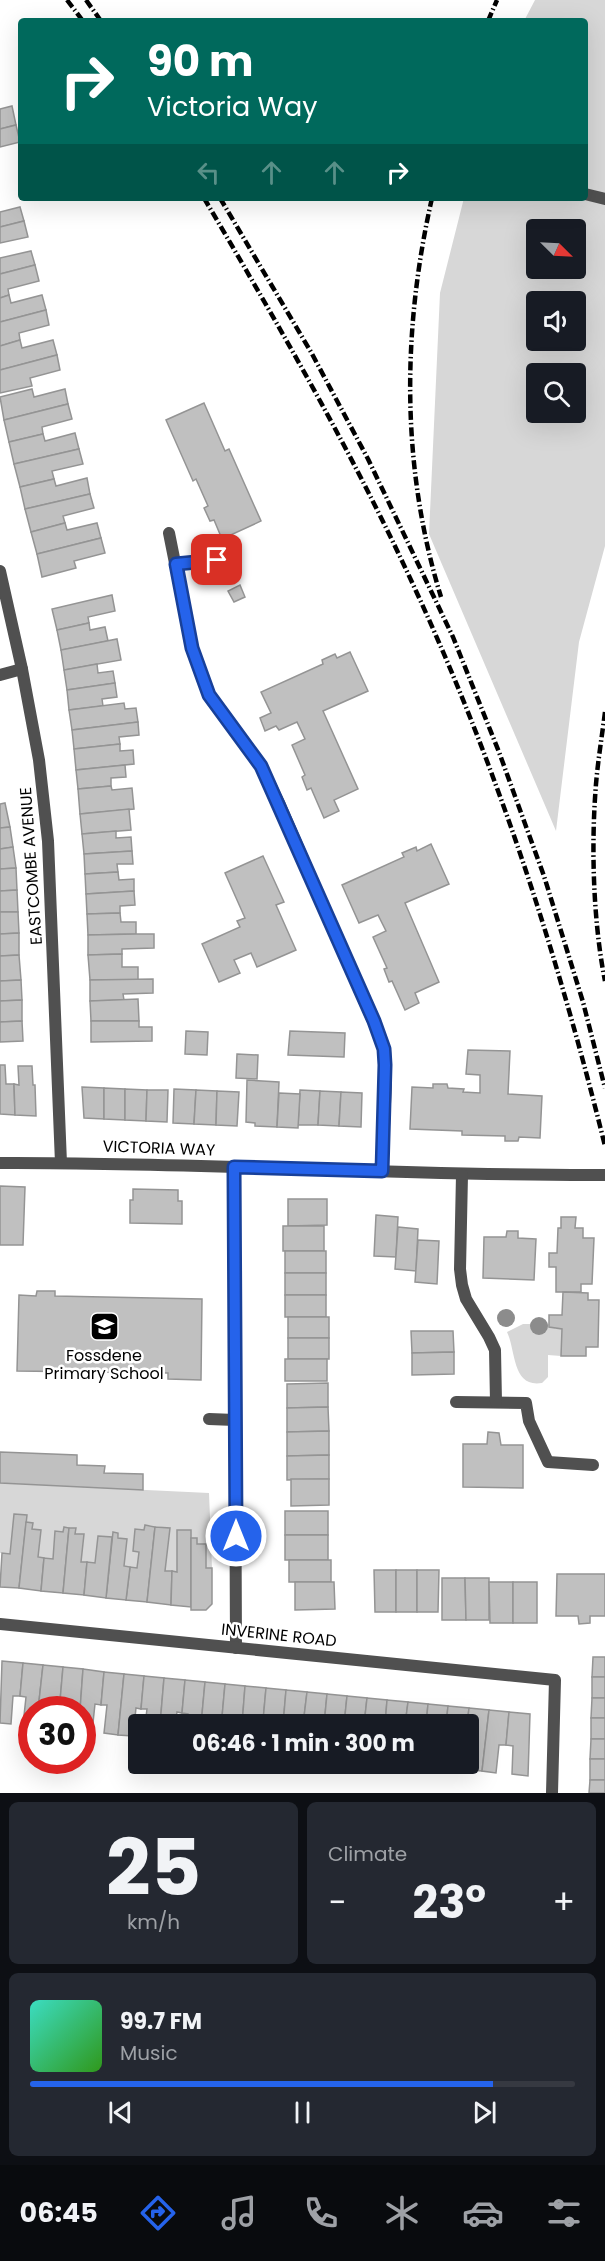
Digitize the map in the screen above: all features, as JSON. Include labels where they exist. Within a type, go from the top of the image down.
[{"type":"street","points":[[588,195],[605,199]]},
{"type":"street","points":[[169,533],[192,648],[209,695],[261,766],[280,805],[384,1049],[386,1080],[382,1171]]},
{"type":"street","points":[[176,564],[217,560]]},
{"type":"street","name":"EASTCOMBE AVENUE","points":[[0,571],[39,760],[48,841],[61,1162]]},
{"type":"street","points":[[0,675],[22,669]]},
{"type":"street","name":"VICTORIA WAY","points":[[0,1163],[61,1162],[462,1175],[605,1175]]},
{"type":"street","points":[[234,1167],[236,1648]]},
{"type":"street","points":[[462,1175],[460,1269],[462,1286],[466,1299],[495,1350],[496,1402]]},
{"type":"street","points":[[456,1402],[526,1403],[529,1421],[548,1462],[592,1465]]},
{"type":"street","points":[[209,1419],[235,1419]]},
{"type":"street","name":"INVERINE ROAD","points":[[0,1624],[555,1680],[552,1793]]},
{"type":"shaded area","points":[[535,0],[605,0],[605,546],[579,642],[556,831],[429,534],[440,293],[463,201],[588,201],[588,18],[526,18]]},
{"type":"shaded area","points":[[523,1324],[549,1324],[556,1329],[562,1329],[561,1356],[548,1355],[548,1377],[542,1383],[525,1380],[517,1366],[507,1332]]},
{"type":"shaded area","points":[[0,1483],[209,1493],[212,1568],[206,1568],[205,1544],[197,1544],[197,1539],[191,1538],[177,1572],[165,1571],[170,1528],[145,1525],[144,1530],[135,1529],[133,1551],[139,1552],[137,1568],[124,1566],[118,1533],[113,1532],[112,1537],[98,1536],[95,1563],[81,1562],[84,1535],[75,1534],[76,1529],[64,1527],[63,1532],[55,1532],[53,1559],[38,1557],[41,1530],[32,1529],[33,1523],[26,1522],[27,1515],[14,1514],[10,1554],[0,1553]]},
{"type":"building","points":[[12,106],[16,125],[0,129],[0,109]]},
{"type":"building","points":[[16,125],[18,142],[0,147],[0,129]]},
{"type":"building","points":[[20,207],[24,221],[0,227],[0,212]]},
{"type":"building","points":[[24,221],[28,237],[0,243],[0,227]]},
{"type":"building","points":[[31,251],[35,265],[0,274],[0,258]]},
{"type":"building","points":[[35,265],[39,281],[8,289],[9,295],[0,298],[0,274]]},
{"type":"building","points":[[9,295],[11,303],[42,295],[46,310],[0,322],[0,298]]},
{"type":"building","points":[[46,310],[49,325],[19,333],[20,340],[0,346],[0,322]]},
{"type":"building","points":[[20,340],[22,348],[53,340],[57,355],[0,370],[0,346]]},
{"type":"building","points":[[57,355],[60,370],[30,378],[32,386],[0,393],[0,370]]},
{"type":"building","points":[[32,389],[34,397],[65,389],[68,404],[4,420],[0,397]]},
{"type":"building","points":[[204,403],[225,451],[229,449],[261,521],[222,539],[214,520],[210,521],[204,508],[208,506],[196,479],[193,481],[166,420]]},
{"type":"building","points":[[68,404],[72,419],[42,427],[43,434],[9,442],[4,420]]},
{"type":"building","points":[[75,433],[79,449],[14,464],[9,442],[43,434],[45,441]]},
{"type":"building","points":[[79,449],[83,464],[52,471],[54,479],[20,487],[14,464]]},
{"type":"building","points":[[87,478],[90,494],[25,509],[20,487],[54,479],[56,486]]},
{"type":"building","points":[[90,494],[94,508],[63,516],[65,523],[31,532],[25,509]]},
{"type":"building","points":[[65,523],[67,530],[97,523],[101,538],[37,554],[31,532]]},
{"type":"building","points":[[101,538],[105,553],[74,561],[76,568],[42,577],[37,554]]},
{"type":"building","points":[[240,585],[245,597],[234,602],[228,591]]},
{"type":"building","points":[[112,595],[115,611],[88,617],[89,623],[57,630],[52,609]]},
{"type":"building","points":[[89,623],[90,630],[105,627],[108,641],[61,650],[57,630]]},
{"type":"building","points":[[117,639],[121,660],[64,670],[61,650]]},
{"type":"building","points":[[350,652],[368,691],[323,711],[358,789],[334,800],[339,811],[324,818],[311,788],[307,790],[302,777],[305,775],[292,745],[305,739],[297,722],[279,730],[276,726],[265,731],[260,718],[271,713],[261,692],[323,664],[322,660],[335,654],[337,658]]},
{"type":"building","points":[[97,664],[98,673],[113,671],[115,683],[67,690],[64,670]]},
{"type":"building","points":[[115,683],[117,697],[102,699],[103,706],[69,710],[67,690]]},
{"type":"building","points":[[124,703],[125,709],[136,708],[138,722],[72,730],[69,710]]},
{"type":"building","points":[[138,722],[139,735],[119,737],[120,744],[74,749],[72,730]]},
{"type":"building","points":[[120,744],[120,751],[133,750],[134,764],[76,770],[74,749]]},
{"type":"building","points":[[125,765],[126,777],[111,778],[111,786],[78,789],[76,770]]},
{"type":"building","points":[[111,786],[112,790],[132,788],[134,809],[80,814],[78,789]]},
{"type":"building","points":[[5,803],[10,827],[0,828],[0,804]]},
{"type":"building","points":[[129,809],[131,830],[82,834],[80,814]]},
{"type":"building","points":[[10,827],[13,847],[0,849],[0,828]]},
{"type":"building","points":[[116,831],[116,838],[131,837],[132,851],[84,854],[82,834]]},
{"type":"building","points":[[431,844],[449,884],[405,903],[439,982],[415,993],[419,1003],[405,1010],[392,981],[389,982],[384,969],[387,968],[373,937],[386,931],[378,915],[359,923],[342,885],[404,857],[402,853],[416,847],[417,851]]},
{"type":"building","points":[[13,847],[16,868],[0,869],[0,849]]},
{"type":"building","points":[[132,851],[133,864],[117,864],[118,872],[85,874],[84,854]]},
{"type":"building","points":[[263,856],[284,902],[276,905],[296,950],[257,967],[251,953],[234,960],[240,973],[219,982],[202,944],[240,927],[237,921],[245,918],[225,873]]},
{"type":"building","points":[[16,868],[17,890],[0,891],[0,869]]},
{"type":"building","points":[[118,872],[119,880],[134,879],[134,891],[86,894],[85,874]]},
{"type":"building","points":[[17,890],[18,912],[0,912],[0,891]]},
{"type":"building","points":[[134,891],[135,905],[120,906],[120,913],[87,914],[86,894]]},
{"type":"building","points":[[0,912],[18,912],[19,933],[0,934]]},
{"type":"building","points":[[120,913],[121,922],[136,922],[136,934],[88,935],[87,914]]},
{"type":"building","points":[[19,933],[19,955],[0,956],[0,934]]},
{"type":"building","points":[[154,934],[154,948],[122,949],[122,954],[88,955],[88,935]]},
{"type":"building","points":[[122,954],[122,967],[138,967],[138,980],[90,980],[88,955]]},
{"type":"building","points":[[19,955],[21,980],[0,981],[0,956]]},
{"type":"building","points":[[153,979],[153,993],[123,994],[124,1000],[90,1001],[90,980]]},
{"type":"building","points":[[21,980],[22,1000],[0,1001],[0,981]]},
{"type":"building","points":[[138,999],[139,1021],[91,1021],[90,1001]]},
{"type":"building","points":[[22,1000],[22,1021],[0,1022],[0,1001]]},
{"type":"building","points":[[22,1021],[23,1041],[0,1042],[0,1022]]},
{"type":"building","points":[[91,1021],[139,1021],[139,1027],[152,1027],[152,1041],[91,1042]]},
{"type":"building","points":[[186,1031],[208,1032],[207,1055],[185,1054]]},
{"type":"building","points":[[290,1031],[345,1033],[344,1057],[288,1055]]},
{"type":"building","points":[[468,1050],[510,1051],[508,1094],[542,1096],[540,1138],[519,1137],[518,1141],[505,1141],[505,1136],[462,1135],[462,1131],[410,1129],[412,1087],[433,1088],[433,1084],[447,1084],[448,1088],[480,1093],[480,1075],[466,1074]]},
{"type":"building","points":[[237,1054],[258,1055],[257,1079],[236,1078]]},
{"type":"building","points":[[0,1065],[5,1065],[6,1084],[14,1084],[15,1115],[0,1114]]},
{"type":"building","points":[[18,1066],[32,1066],[36,1116],[15,1115],[14,1084],[19,1085]]},
{"type":"building","points":[[247,1080],[279,1082],[277,1127],[255,1126],[255,1123],[246,1122]]},
{"type":"building","points":[[82,1087],[104,1088],[104,1119],[84,1118]]},
{"type":"building","points":[[104,1088],[125,1089],[125,1120],[104,1119]]},
{"type":"building","points":[[125,1089],[147,1090],[146,1121],[125,1120]]},
{"type":"building","points":[[174,1089],[196,1090],[194,1124],[173,1123]]},
{"type":"building","points":[[147,1090],[168,1090],[167,1122],[146,1121]]},
{"type":"building","points":[[196,1090],[217,1091],[216,1125],[194,1124]]},
{"type":"building","points":[[300,1090],[320,1091],[318,1125],[298,1125]]},
{"type":"building","points":[[217,1091],[239,1092],[237,1126],[216,1125]]},
{"type":"building","points":[[320,1091],[341,1092],[339,1126],[318,1125]]},
{"type":"building","points":[[341,1092],[362,1093],[361,1127],[339,1126]]},
{"type":"building","points":[[279,1093],[300,1094],[298,1128],[277,1127]]},
{"type":"building","points":[[0,1186],[25,1187],[23,1245],[0,1245]]},
{"type":"building","points":[[133,1189],[178,1190],[178,1201],[182,1201],[182,1224],[130,1223],[130,1200],[133,1200]]},
{"type":"building","points":[[288,1199],[327,1199],[327,1225],[288,1226]]},
{"type":"building","points":[[376,1215],[398,1217],[396,1257],[374,1256]]},
{"type":"building","points":[[561,1217],[576,1217],[575,1228],[583,1228],[583,1238],[594,1238],[592,1284],[581,1284],[581,1292],[556,1292],[556,1267],[549,1267],[549,1253],[557,1253]]},
{"type":"building","points":[[283,1226],[324,1226],[324,1251],[283,1251]]},
{"type":"building","points":[[398,1227],[418,1229],[416,1271],[395,1269]]},
{"type":"building","points":[[507,1231],[518,1231],[518,1238],[536,1239],[534,1280],[483,1278],[484,1237],[506,1237]]},
{"type":"building","points":[[418,1240],[439,1241],[437,1284],[415,1282]]},
{"type":"building","points":[[285,1251],[326,1251],[326,1273],[285,1273]]},
{"type":"building","points":[[285,1273],[326,1273],[326,1295],[285,1295]]},
{"type":"building","points":[[37,1291],[55,1291],[55,1296],[202,1299],[201,1380],[168,1379],[168,1373],[17,1371],[19,1295],[36,1296]]},
{"type":"building","points":[[563,1292],[588,1293],[588,1300],[599,1300],[598,1347],[586,1347],[586,1356],[561,1356],[562,1329],[549,1327],[549,1315],[562,1315]]},
{"type":"building","points":[[285,1295],[326,1295],[326,1317],[285,1317]]},
{"type":"building","points":[[288,1317],[329,1317],[329,1338],[288,1338]]},
{"type":"building","points":[[411,1331],[453,1331],[454,1352],[412,1353]]},
{"type":"building","points":[[288,1338],[329,1338],[329,1359],[288,1359]]},
{"type":"building","points":[[454,1352],[454,1374],[412,1375],[412,1353]]},
{"type":"building","points":[[285,1359],[327,1359],[327,1381],[285,1381]]},
{"type":"building","points":[[328,1383],[328,1407],[287,1408],[287,1384]]},
{"type":"building","points":[[328,1407],[329,1431],[287,1432],[287,1408]]},
{"type":"building","points":[[329,1431],[329,1455],[287,1456],[287,1432]]},
{"type":"building","points":[[488,1432],[499,1433],[501,1445],[523,1445],[523,1488],[463,1487],[463,1444],[487,1444]]},
{"type":"building","points":[[0,1452],[77,1455],[77,1465],[105,1466],[104,1473],[143,1474],[143,1490],[0,1483]]},
{"type":"building","points":[[329,1455],[329,1479],[287,1480],[287,1456]]},
{"type":"building","points":[[291,1479],[329,1479],[329,1505],[291,1506]]},
{"type":"building","points":[[285,1511],[328,1511],[328,1535],[285,1535]]},
{"type":"building","points":[[14,1514],[27,1515],[19,1588],[0,1587],[2,1553],[10,1554]]},
{"type":"building","points":[[26,1522],[33,1523],[32,1529],[41,1530],[38,1557],[44,1558],[41,1591],[19,1588]]},
{"type":"building","points":[[145,1525],[155,1527],[147,1602],[126,1600],[130,1567],[137,1568],[139,1552],[133,1551],[135,1529],[144,1530]]},
{"type":"building","points":[[64,1527],[69,1528],[63,1593],[41,1591],[44,1558],[53,1559],[55,1531],[63,1532]]},
{"type":"building","points":[[155,1527],[170,1528],[165,1571],[172,1571],[171,1605],[147,1602]]},
{"type":"building","points":[[69,1528],[76,1528],[75,1534],[84,1534],[81,1562],[87,1562],[84,1595],[63,1593]]},
{"type":"building","points":[[177,1530],[191,1530],[191,1607],[171,1605],[172,1571],[177,1572]]},
{"type":"building","points":[[113,1532],[118,1533],[118,1538],[127,1539],[124,1566],[130,1567],[126,1600],[106,1598]]},
{"type":"building","points":[[285,1535],[328,1535],[328,1560],[285,1560]]},
{"type":"building","points":[[98,1536],[112,1537],[106,1598],[84,1595],[87,1562],[95,1563]]},
{"type":"building","points":[[191,1538],[197,1538],[197,1544],[206,1544],[206,1568],[212,1568],[212,1604],[206,1610],[191,1610]]},
{"type":"building","points":[[289,1560],[331,1560],[331,1582],[289,1582]]},
{"type":"building","points":[[374,1570],[396,1570],[396,1612],[375,1612]]},
{"type":"building","points":[[396,1570],[417,1570],[417,1612],[396,1612]]},
{"type":"building","points":[[417,1570],[439,1570],[438,1612],[417,1612]]},
{"type":"building","points":[[557,1574],[605,1574],[605,1616],[590,1616],[590,1623],[579,1624],[578,1616],[556,1616]]},
{"type":"building","points":[[442,1578],[465,1578],[466,1620],[442,1620]]},
{"type":"building","points":[[465,1578],[489,1578],[489,1620],[466,1620]]},
{"type":"building","points":[[295,1582],[334,1582],[335,1609],[295,1610]]},
{"type":"building","points":[[489,1582],[513,1582],[513,1623],[490,1623]]},
{"type":"building","points":[[513,1582],[537,1582],[537,1623],[513,1623]]},
{"type":"building","points":[[593,1657],[605,1657],[605,1677],[592,1677]]},
{"type":"building","points":[[2,1661],[23,1663],[20,1696],[13,1696],[11,1724],[0,1723]]},
{"type":"building","points":[[23,1663],[43,1665],[40,1696],[20,1696]]},
{"type":"building","points":[[43,1665],[63,1667],[60,1696],[40,1696]]},
{"type":"building","points":[[63,1667],[83,1669],[81,1696],[60,1696]]},
{"type":"building","points":[[83,1669],[104,1672],[101,1705],[96,1704],[96,1696],[81,1696]]},
{"type":"building","points":[[104,1672],[124,1674],[118,1735],[104,1733],[107,1705],[101,1705]]},
{"type":"building","points":[[124,1674],[144,1676],[141,1709],[136,1708],[135,1714],[128,1714],[128,1736],[118,1735]]},
{"type":"building","points":[[144,1676],[164,1678],[161,1714],[146,1714],[147,1709],[141,1709]]},
{"type":"building","points":[[592,1677],[605,1677],[605,1698],[592,1698]]},
{"type":"building","points":[[164,1678],[185,1680],[182,1713],[161,1714]]},
{"type":"building","points":[[185,1680],[205,1682],[202,1714],[182,1713]]},
{"type":"building","points":[[205,1682],[225,1684],[222,1714],[202,1714]]},
{"type":"building","points":[[225,1684],[245,1686],[243,1714],[222,1714]]},
{"type":"building","points":[[245,1686],[266,1688],[264,1714],[243,1714]]},
{"type":"building","points":[[266,1688],[286,1690],[284,1714],[264,1714]]},
{"type":"building","points":[[286,1690],[307,1692],[304,1714],[284,1714]]},
{"type":"building","points":[[307,1692],[327,1694],[325,1714],[304,1714]]},
{"type":"building","points":[[327,1694],[347,1696],[345,1714],[325,1714]]},
{"type":"building","points":[[347,1696],[367,1698],[365,1714],[345,1714]]},
{"type":"building","points":[[367,1698],[387,1700],[386,1714],[365,1714]]},
{"type":"building","points":[[592,1698],[605,1698],[605,1718],[591,1718]]},
{"type":"building","points":[[387,1700],[408,1702],[406,1714],[386,1714]]},
{"type":"building","points":[[408,1702],[428,1704],[427,1714],[406,1714]]},
{"type":"building","points":[[428,1704],[448,1706],[447,1714],[427,1714]]},
{"type":"building","points":[[448,1706],[469,1708],[468,1714],[447,1714]]},
{"type":"building","points":[[469,1708],[489,1710],[482,1771],[479,1771],[479,1714],[468,1714]]},
{"type":"building","points":[[489,1710],[509,1712],[506,1745],[499,1745],[496,1773],[482,1771]]},
{"type":"building","points":[[509,1712],[530,1714],[528,1776],[512,1774],[513,1746],[506,1745]]},
{"type":"building","points":[[591,1718],[605,1718],[605,1739],[591,1739]]},
{"type":"building","points":[[591,1739],[605,1739],[605,1759],[590,1759]]},
{"type":"building","points":[[590,1759],[605,1759],[605,1780],[590,1780]]},
{"type":"building","points":[[590,1780],[605,1780],[605,1793],[589,1793]]},
{"type":"railway","points":[[67,0],[81,18]]},
{"type":"railway","points":[[86,0],[99,18]]},
{"type":"railway","points":[[489,18],[497,0]]},
{"type":"railway","points":[[206,201],[288,343],[367,490],[446,658],[474,726],[524,864],[567,1004],[605,1146]]},
{"type":"railway","points":[[222,201],[311,352],[368,459],[453,637],[499,752],[544,876],[583,1002],[605,1088]]},
{"type":"railway","points":[[431,201],[415,298],[410,398],[418,498],[441,597]]},
{"type":"railway","points":[[605,712],[596,784],[593,857],[598,933],[605,981]]},
{"type":"place","name":"Fossdene Primary School","points":[[104,1327]]},
{"type":"route","points":[[217,560],[176,564],[198,668],[209,695],[261,766],[280,805],[374,1021],[384,1049],[386,1080],[382,1171],[234,1167],[236,1536]]}]
